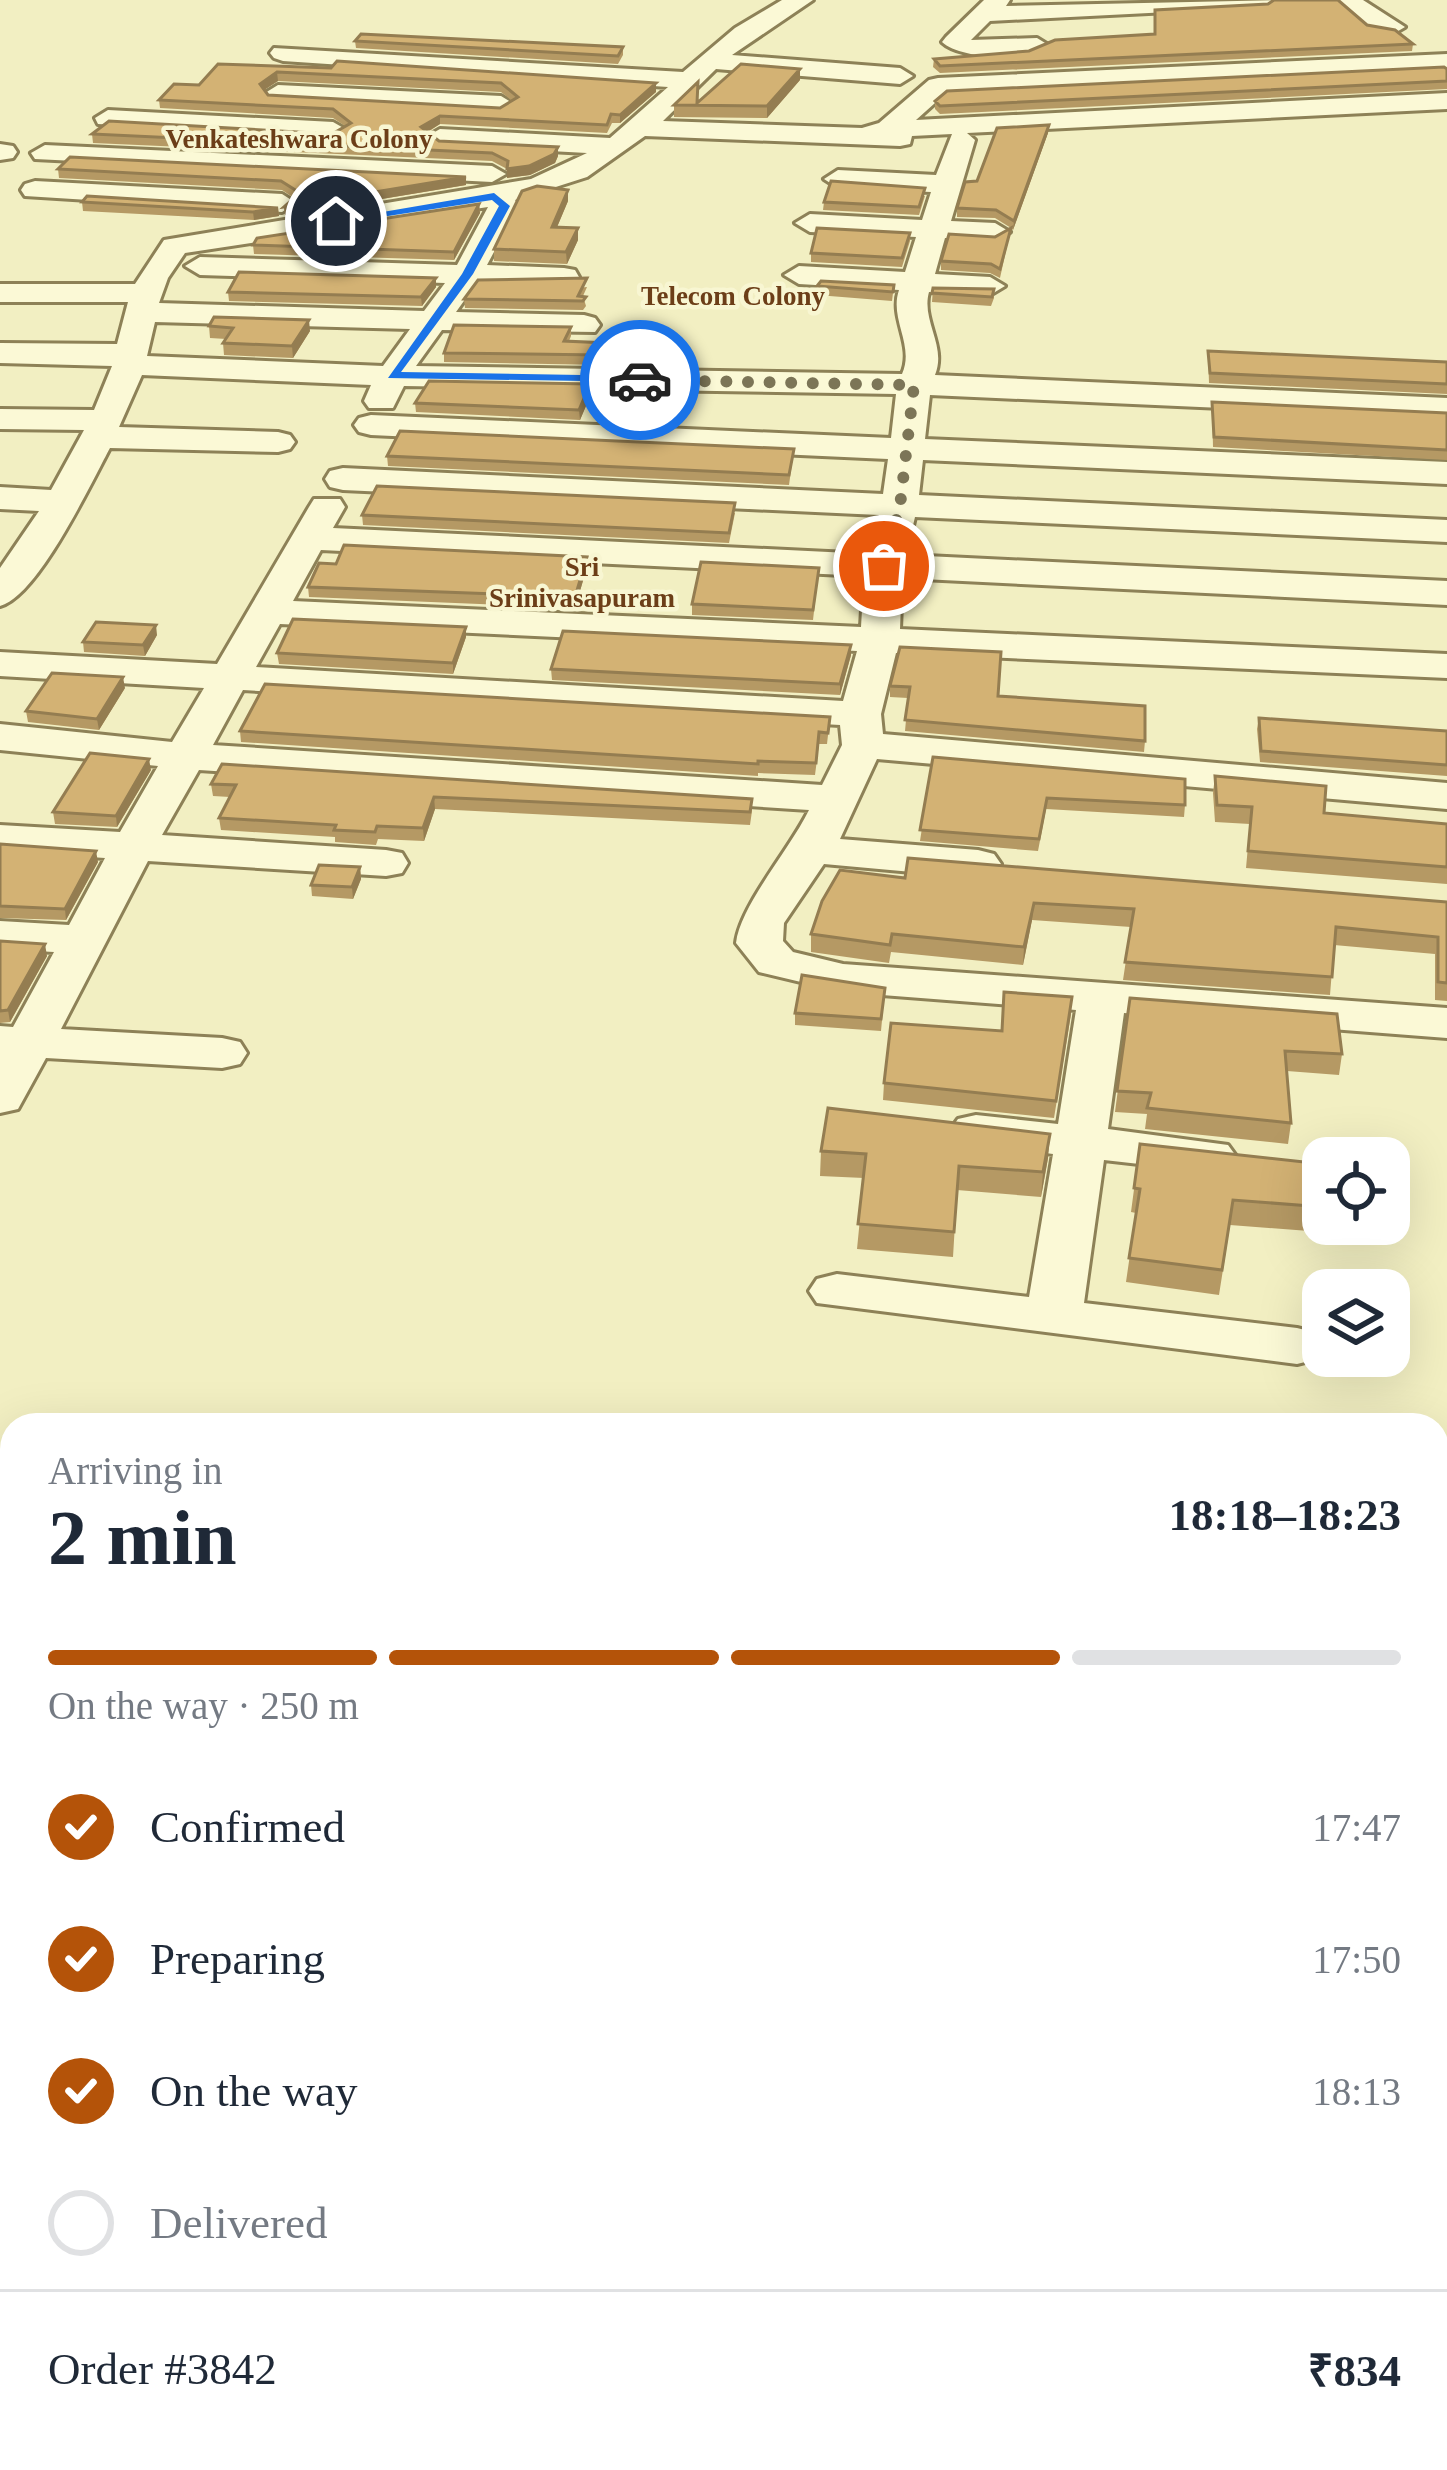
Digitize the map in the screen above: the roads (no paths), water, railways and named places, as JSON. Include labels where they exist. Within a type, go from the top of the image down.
[{"type":"street","points":[[306,226],[491,216],[595,161],[754,24],[801,0]]},
{"type":"street","points":[[1073,44],[982,49],[955,42],[992,7],[1267,0]]},
{"type":"street","points":[[1348,0],[1378,24],[1393,27]]},
{"type":"street","points":[[1348,30],[1400,23],[1371,0]]},
{"type":"street","points":[[283,53],[841,115]]},
{"type":"street","points":[[877,133],[938,86],[1447,62]]},
{"type":"street","points":[[1251,71],[1294,108]]},
{"type":"street","points":[[613,109],[672,96],[900,76]]},
{"type":"street","points":[[0,594],[64,502],[101,428],[130,359],[172,229],[296,87]]},
{"type":"street","points":[[242,92],[296,87],[520,104]]},
{"type":"street","points":[[672,96],[877,133],[1022,141]]},
{"type":"street","points":[[877,133],[1294,108],[1442,107]]},
{"type":"street","points":[[108,118],[355,132]]},
{"type":"street","points":[[401,134],[611,146]]},
{"type":"street","points":[[961,140],[910,304],[925,359],[914,385],[900,506],[884,566],[880,639],[862,730],[812,850],[761,923],[759,943],[776,962],[843,977],[1447,1024]]},
{"type":"street","points":[[45,153],[560,176]]},
{"type":"street","points":[[838,178],[947,184]]},
{"type":"street","points":[[34,190],[491,216]]},
{"type":"street","points":[[154,279],[306,226],[416,209]]},
{"type":"street","points":[[0,1098],[15,1042],[86,940],[343,478],[392,376],[467,274],[491,216]]},
{"type":"street","points":[[810,223],[995,232]]},
{"type":"street","points":[[799,274],[990,286]]},
{"type":"street","points":[[0,293],[154,279],[564,277]]},
{"type":"street","points":[[154,279],[432,322],[584,325]]},
{"type":"street","points":[[0,353],[392,376],[914,385],[1447,408]]},
{"type":"street","points":[[0,419],[278,442]]},
{"type":"street","points":[[371,425],[1447,473]]},
{"type":"street","points":[[343,478],[1447,531]]},
{"type":"street","points":[[0,498],[64,502]]},
{"type":"street","points":[[310,538],[1447,593]]},
{"type":"street","points":[[268,612],[1447,666]]},
{"type":"street","points":[[0,664],[862,730],[1447,796]]},
{"type":"street","points":[[0,737],[186,756],[836,799]]},
{"type":"street","points":[[0,838],[386,863]]},
{"type":"street","points":[[812,850],[1024,868]]},
{"type":"street","points":[[0,934],[86,940]]},
{"type":"street","points":[[1054,1317],[1102,1000]]},
{"type":"street","points":[[15,1042],[222,1053]]},
{"type":"street","points":[[924,1124],[1257,1161]]},
{"type":"street","points":[[837,1291],[1297,1346]]},
{"type":"district","name":"Venkateshwara Colony","points":[[299,139]]},
{"type":"district","name":"Telecom Colony","points":[[733,296]]},
{"type":"district","name":"Sri Srinivasapuram","points":[[582,582]]}]
